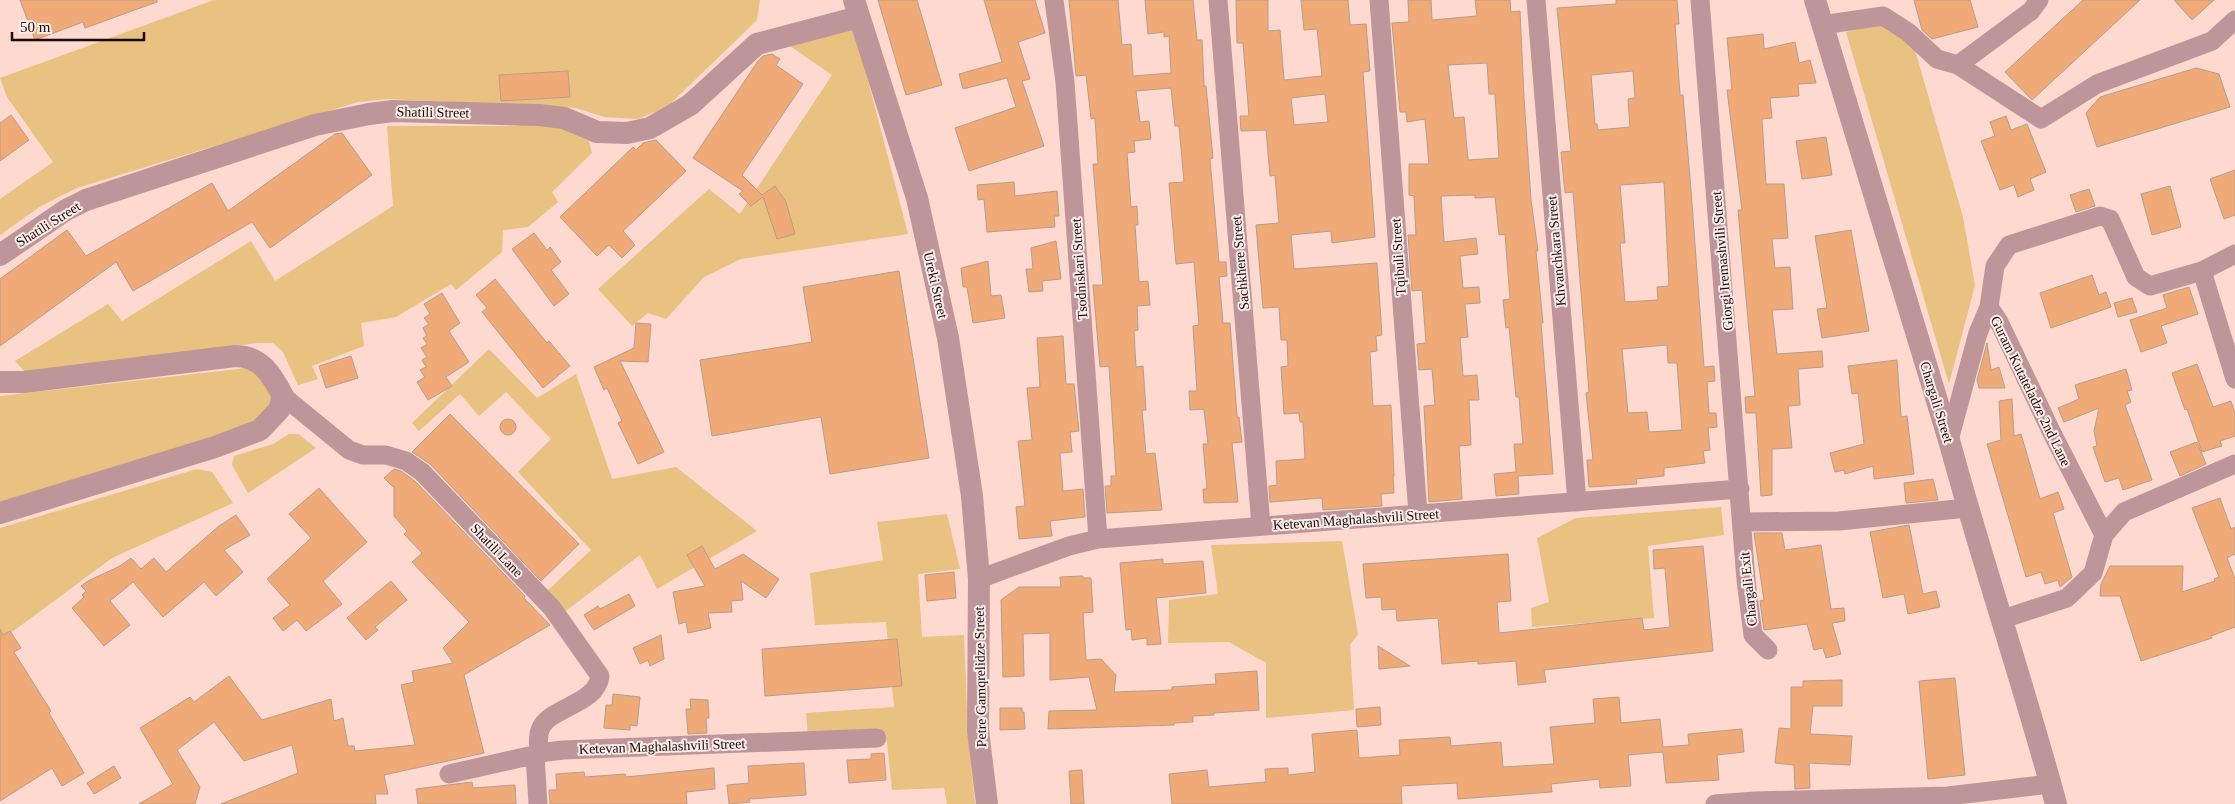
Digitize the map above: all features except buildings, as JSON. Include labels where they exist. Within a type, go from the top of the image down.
[{"type":"street","name":"Tsodniskari Street","points":[[1054,0],[1065,82],[1098,539]]},
{"type":"street","name":"Sachkhere Street","points":[[1218,0],[1261,526]]},
{"type":"street","name":"Tqibuli Street","points":[[1379,0],[1418,514]]},
{"type":"street","name":"Khvanchkara Street","points":[[1536,0],[1576,502]]},
{"type":"street","name":"Giorgi Iremashvili Street","points":[[1700,0],[1742,522]]},
{"type":"street","name":"Chargali Street","points":[[1815,0],[1949,440],[1967,508],[2003,619],[2053,794]]},
{"type":"street","points":[[1958,66],[2031,11],[2039,0]]},
{"type":"street","name":"Shatili Street","points":[[0,255],[66,210],[86,200],[315,125],[369,114],[393,111],[539,115],[564,118],[597,132],[628,133],[650,128],[690,105],[757,44],[856,9]]},
{"type":"street","name":"Ureki Street","points":[[856,9],[916,198],[948,338],[972,496],[979,579]]},
{"type":"street","points":[[1822,25],[1882,16],[1908,32],[1937,59],[1958,66],[2041,119],[2097,84],[2212,41],[2235,20]]},
{"type":"street","name":"Guram Kutateladze 2nd Lane","points":[[2104,536],[1999,322],[1989,308],[1995,266],[2009,245],[2100,216],[2110,219],[2136,277],[2150,286],[2202,271],[2235,254]]},
{"type":"street","points":[[2202,271],[2235,379]]},
{"type":"street","points":[[1949,440],[1978,333],[1989,308]]},
{"type":"street","points":[[0,382],[24,382],[248,356],[272,374],[283,396],[279,410],[260,430],[215,447],[0,513]]},
{"type":"street","name":"Shatili Lane","points":[[283,396],[349,450],[363,456],[386,455],[406,461],[422,472],[530,584],[562,621],[600,676],[600,683],[592,693],[547,721],[540,728],[537,755],[538,804]]},
{"type":"street","points":[[2003,619],[2067,598],[2093,573],[2104,536],[2124,512],[2235,464]]},
{"type":"street","name":"Ketevan Maghalashvili Street","points":[[979,579],[1069,546],[1098,539],[1740,489]]},
{"type":"street","points":[[1742,522],[1839,521],[1967,508]]},
{"type":"street","name":"Chargali Exit","points":[[1742,522],[1753,635],[1768,650]]},
{"type":"street","name":"Petre Gamqrelidze Street","points":[[979,579],[978,730],[987,804]]},
{"type":"street","name":"Ketevan Maghalashvili Street","points":[[449,774],[564,750],[877,738]]},
{"type":"street","points":[[1715,804],[1949,800],[2053,794]]},
{"type":"shaded area","points":[[214,0],[760,0],[757,20],[667,107],[638,119],[604,117],[576,108],[388,99],[358,102],[77,188],[41,206],[0,235],[0,199],[53,162],[7,97],[0,78]],"holes":[[[568,71],[570,97],[501,101],[500,75]]]},
{"type":"shaded area","points":[[853,23],[908,234],[741,259],[704,277],[666,319],[648,313],[632,326],[598,289],[709,189],[740,214],[832,75],[787,44]]},
{"type":"shaded area","points":[[1879,24],[1913,43],[1963,217],[1975,285],[1949,384],[1846,32]]},
{"type":"shaded area","points":[[548,122],[589,141],[592,153],[552,192],[558,202],[528,227],[503,230],[502,252],[456,290],[451,284],[396,317],[361,323],[364,346],[312,366],[318,379],[298,385],[283,352],[273,343],[257,343],[26,373],[15,361],[108,304],[122,321],[251,241],[275,281],[393,206],[387,126],[512,126]]},
{"type":"shaded area","points":[[489,349],[537,398],[576,374],[612,479],[676,467],[757,531],[657,589],[640,555],[563,613],[546,592],[591,550],[518,472],[551,439],[506,392],[479,416],[460,394],[419,431],[412,423]]},
{"type":"shaded area","points":[[247,368],[256,371],[273,396],[271,408],[248,426],[0,504],[0,396]]},
{"type":"shaded area","points":[[289,434],[298,434],[316,448],[248,493],[232,465],[234,456],[273,444]]},
{"type":"shaded area","points":[[197,469],[212,472],[233,503],[112,558],[4,638],[0,633],[0,528]]},
{"type":"shaded area","points":[[1721,507],[1724,535],[1648,546],[1654,618],[1532,627],[1531,608],[1549,602],[1537,538],[1576,518]]},
{"type":"shaded area","points":[[947,514],[960,569],[918,574],[922,637],[964,635],[968,736],[975,804],[947,804],[944,788],[892,790],[886,733],[808,735],[806,713],[894,707],[886,622],[815,625],[810,573],[883,560],[877,522]]},
{"type":"shaded area","points":[[1342,541],[1358,634],[1350,645],[1354,710],[1266,718],[1266,663],[1229,642],[1168,643],[1169,600],[1218,594],[1211,545]]}]
